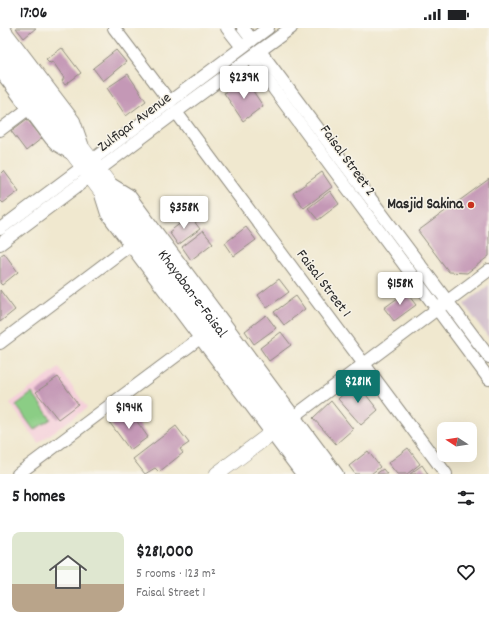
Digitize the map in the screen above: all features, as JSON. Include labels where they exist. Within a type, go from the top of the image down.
[{"type":"main road","name":"Khayaban-e-Faisal","points":[[0,38],[87,163],[282,425],[312,474]]},
{"type":"main road","name":"Khayaban-e-Faisal","points":[[0,56],[87,163]]},
{"type":"main road","name":"Khayaban-e-Faisal","points":[[282,425],[326,474]]},
{"type":"main road","points":[[217,474],[282,425]]},
{"type":"street","points":[[3,28],[74,121],[81,138],[87,163]]},
{"type":"street","name":"Faisal Street 1","points":[[114,28],[446,474]]},
{"type":"street","points":[[228,28],[242,48]]},
{"type":"street","points":[[243,28],[252,40]]},
{"type":"street","name":"Zulfiqar Avenue","points":[[173,107],[242,48],[268,28]]},
{"type":"street","name":"Zulfiqar Avenue","points":[[0,229],[87,163],[255,55],[290,28]]},
{"type":"street","name":"Faisal Street 2","points":[[255,55],[489,357]]},
{"type":"street","name":"Faisal Street 2","points":[[255,55],[489,379]]},
{"type":"street","points":[[0,71],[51,139],[57,145],[87,163]]},
{"type":"street","points":[[0,130],[28,109]]},
{"type":"street","name":"Zulfiqar Avenue","points":[[0,244],[87,163]]},
{"type":"street","points":[[104,186],[102,200],[107,214],[200,338],[282,425],[337,474]]},
{"type":"street","points":[[0,343],[130,245]]},
{"type":"street","points":[[282,425],[489,270]]},
{"type":"street","points":[[18,474],[200,338]]},
{"type":"street","points":[[282,425],[302,474]]},
{"type":"shaded area","points":[[489,285],[489,338],[464,304]]},
{"type":"shaded area","points":[[59,368],[87,408],[38,443],[10,403]]},
{"type":"green space","points":[[32,393],[51,419],[34,430],[16,405]]},
{"type":"building","points":[[16,28],[36,28],[24,38]]},
{"type":"building","points":[[62,48],[81,73],[65,85],[62,81],[64,78],[53,62],[50,63],[46,59]]},
{"type":"building","points":[[116,50],[126,62],[103,81],[93,68]]},
{"type":"building","points":[[128,74],[146,101],[126,116],[107,88]]},
{"type":"building","points":[[245,79],[263,106],[243,121],[224,93]]},
{"type":"building","points":[[27,119],[42,138],[26,151],[11,131]]},
{"type":"building","points":[[4,171],[19,191],[3,203],[0,200],[0,175]]},
{"type":"building","points":[[322,172],[332,187],[304,208],[293,193]]},
{"type":"building","name":"Masjid Sakina","points":[[489,179],[489,256],[467,273],[449,272],[418,231]]},
{"type":"building","points":[[330,191],[339,204],[318,220],[308,208]]},
{"type":"building","points":[[190,216],[200,229],[178,245],[169,232]]},
{"type":"building","points":[[246,227],[256,240],[234,256],[225,243]]},
{"type":"building","points":[[203,231],[213,243],[191,260],[182,247]]},
{"type":"building","points":[[4,253],[18,272],[2,285],[0,283],[0,256]]},
{"type":"building","points":[[279,279],[289,292],[267,308],[258,295]]},
{"type":"building","points":[[0,290],[15,310],[0,322]]},
{"type":"building","points":[[406,292],[416,305],[394,321],[384,308]]},
{"type":"building","points":[[296,296],[305,309],[284,325],[274,312]]},
{"type":"building","points":[[266,315],[276,328],[254,344],[245,331]]},
{"type":"building","points":[[281,332],[291,345],[269,361],[260,348]]},
{"type":"building","points":[[58,377],[78,404],[58,419],[36,392]]},
{"type":"building","points":[[356,382],[378,410],[361,425],[338,399]]},
{"type":"building","points":[[331,401],[353,429],[336,444],[313,418]]},
{"type":"building","points":[[128,409],[148,437],[130,450],[110,423]]},
{"type":"building","points":[[176,426],[189,443],[180,449],[183,453],[159,472],[155,468],[145,474],[133,459]]},
{"type":"building","points":[[408,448],[420,464],[407,474],[397,474],[388,463]]},
{"type":"building","points":[[368,451],[380,467],[371,474],[355,474],[349,466]]},
{"type":"building","points":[[422,465],[428,474],[410,474]]},
{"type":"building","points":[[383,469],[387,474],[376,474]]},
{"type":"place","name":"Masjid Sakina","points":[[471,205]]}]
